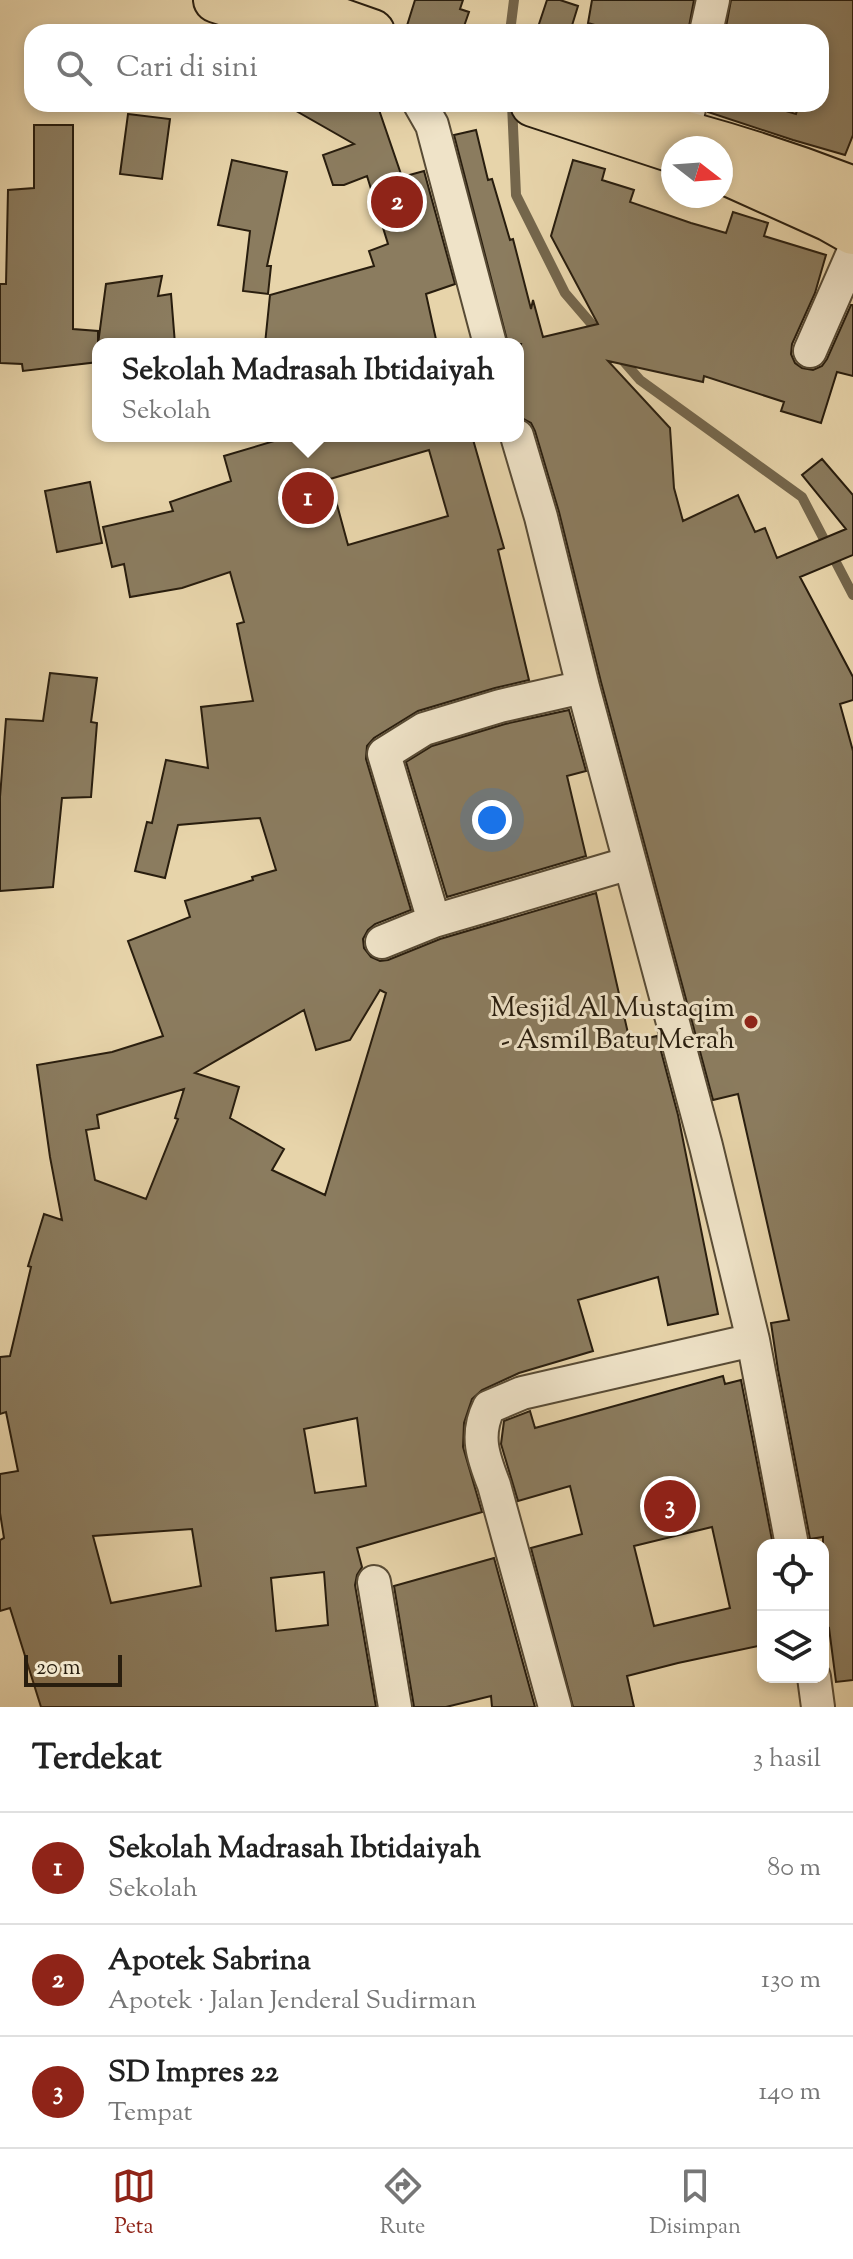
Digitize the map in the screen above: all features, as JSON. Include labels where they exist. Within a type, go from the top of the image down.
[{"type":"main road","points":[[216,0],[290,24]]},
{"type":"main road","points":[[280,0],[349,24]]},
{"type":"main road","points":[[576,112],[683,133],[749,152],[853,189]]},
{"type":"main road","points":[[733,161],[853,214]]},
{"type":"main road","points":[[733,175],[853,232]]},
{"type":"street","points":[[708,24],[713,0]]},
{"type":"street","points":[[425,112],[432,125],[488,338]]},
{"type":"street","points":[[810,351],[853,253]]},
{"type":"street","points":[[519,442],[706,1146],[753,1340],[791,1539]]},
{"type":"street","points":[[434,921],[384,754],[424,729],[500,706],[583,687]]},
{"type":"street","points":[[382,942],[434,921],[630,863]]},
{"type":"street","points":[[555,1707],[494,1485],[483,1456],[481,1423],[489,1407],[522,1393],[753,1340]]},
{"type":"street","points":[[374,1582],[395,1707]]},
{"type":"street","points":[[815,1683],[818,1707]]},
{"type":"building","points":[[415,0],[463,0],[460,9],[469,12],[465,24],[408,24]]},
{"type":"building","points":[[547,0],[560,0],[578,6],[572,24],[539,24]]},
{"type":"building","points":[[592,0],[694,0],[690,24],[588,23]]},
{"type":"building","points":[[731,0],[853,0],[853,135],[845,155],[708,112],[829,112],[829,24],[726,24]]},
{"type":"building","points":[[298,112],[380,112],[402,177],[424,171],[455,284],[426,294],[436,338],[266,338],[270,295],[374,266],[369,251],[388,244],[367,176],[344,185],[333,185],[323,155],[354,144]]},
{"type":"building","points":[[128,114],[170,119],[162,179],[120,174]]},
{"type":"building","points":[[34,125],[73,125],[73,329],[98,331],[98,338],[92,338],[92,363],[23,371],[22,364],[0,363],[0,284],[6,284],[8,190],[34,188]]},
{"type":"building","points":[[476,130],[488,180],[492,179],[510,240],[513,239],[531,309],[533,300],[543,337],[598,324],[551,236],[573,160],[605,169],[602,180],[634,190],[630,202],[726,233],[733,212],[768,223],[764,236],[826,255],[815,293],[792,344],[791,354],[795,363],[802,368],[813,370],[822,366],[853,305],[853,376],[837,372],[821,423],[781,411],[784,402],[704,376],[703,382],[608,361],[670,428],[674,488],[683,521],[738,495],[755,532],[765,528],[777,558],[846,529],[802,475],[822,459],[853,495],[853,555],[800,577],[853,677],[853,700],[840,704],[853,751],[853,1680],[836,1682],[829,1628],[829,1539],[810,1539],[771,1323],[789,1320],[738,1094],[713,1100],[601,682],[559,512],[535,431],[531,423],[524,419],[524,338],[506,338],[454,135]]},
{"type":"building","points":[[232,160],[287,172],[267,266],[271,266],[268,294],[243,291],[250,231],[218,225]]},
{"type":"building","points":[[162,276],[158,296],[171,294],[175,338],[99,338],[106,284]]},
{"type":"building","points":[[271,442],[474,442],[504,548],[498,550],[529,680],[418,711],[374,738],[367,746],[366,759],[411,910],[375,924],[363,939],[364,948],[371,957],[388,960],[440,939],[596,893],[630,1042],[657,1036],[678,1115],[718,1314],[668,1325],[658,1277],[578,1300],[593,1351],[519,1373],[482,1390],[472,1399],[464,1423],[463,1447],[482,1512],[357,1548],[362,1567],[355,1585],[376,1707],[41,1707],[10,1608],[0,1611],[0,1540],[4,1538],[0,1513],[0,1474],[18,1471],[6,1412],[0,1414],[0,1357],[10,1356],[31,1267],[28,1266],[44,1214],[62,1220],[37,1065],[112,1052],[163,1036],[128,941],[190,917],[185,901],[276,870],[260,818],[178,825],[165,878],[135,871],[147,822],[152,823],[166,760],[208,768],[201,707],[253,701],[237,624],[244,622],[230,572],[182,588],[130,597],[124,564],[112,567],[103,527],[173,511],[170,502],[231,481],[224,456]],"holes":[[[429,450],[448,516],[348,545],[330,479]],[[380,990],[386,993],[325,1195],[272,1170],[284,1149],[230,1118],[239,1087],[195,1073],[304,1010],[316,1050],[350,1040]],[[184,1089],[175,1118],[178,1119],[146,1199],[95,1180],[86,1130],[99,1128],[97,1115]],[[357,1418],[366,1486],[315,1493],[304,1429]],[[192,1529],[201,1586],[111,1603],[93,1536]],[[324,1572],[328,1625],[276,1631],[271,1578]]]},
{"type":"building","points":[[90,482],[102,543],[57,552],[45,491]]},
{"type":"building","points":[[50,673],[97,678],[91,722],[97,723],[91,797],[62,798],[53,887],[0,891],[0,797],[6,719],[43,721]]},
{"type":"building","points":[[569,710],[586,771],[567,776],[586,856],[447,897],[406,762],[432,746],[505,724]]},
{"type":"building","points":[[723,1376],[725,1384],[741,1380],[772,1539],[757,1539],[757,1646],[627,1676],[634,1707],[573,1707],[531,1548],[582,1534],[570,1486],[518,1501],[501,1444],[504,1421],[530,1411],[535,1428]],"holes":[[[712,1527],[730,1608],[654,1626],[634,1546]]]},
{"type":"building","points":[[494,1558],[535,1707],[492,1707],[491,1696],[446,1707],[414,1707],[394,1586]]},
{"type":"waterway","points":[[511,24],[514,0]]},
{"type":"waterway","points":[[512,112],[516,195],[565,293],[601,335]]},
{"type":"waterway","points":[[619,356],[640,380],[802,497],[853,595]]},
{"type":"place","name":"Apotek Sabrina","points":[[397,202]]},
{"type":"place","name":"Sekolah Madrasah Ibtidaiyah","points":[[308,498]]},
{"type":"place","name":"Mesjid Al Mustaqim - Asmil Batu Merah","points":[[751,1022]]},
{"type":"place","name":"SD Impres 22","points":[[670,1506]]}]
